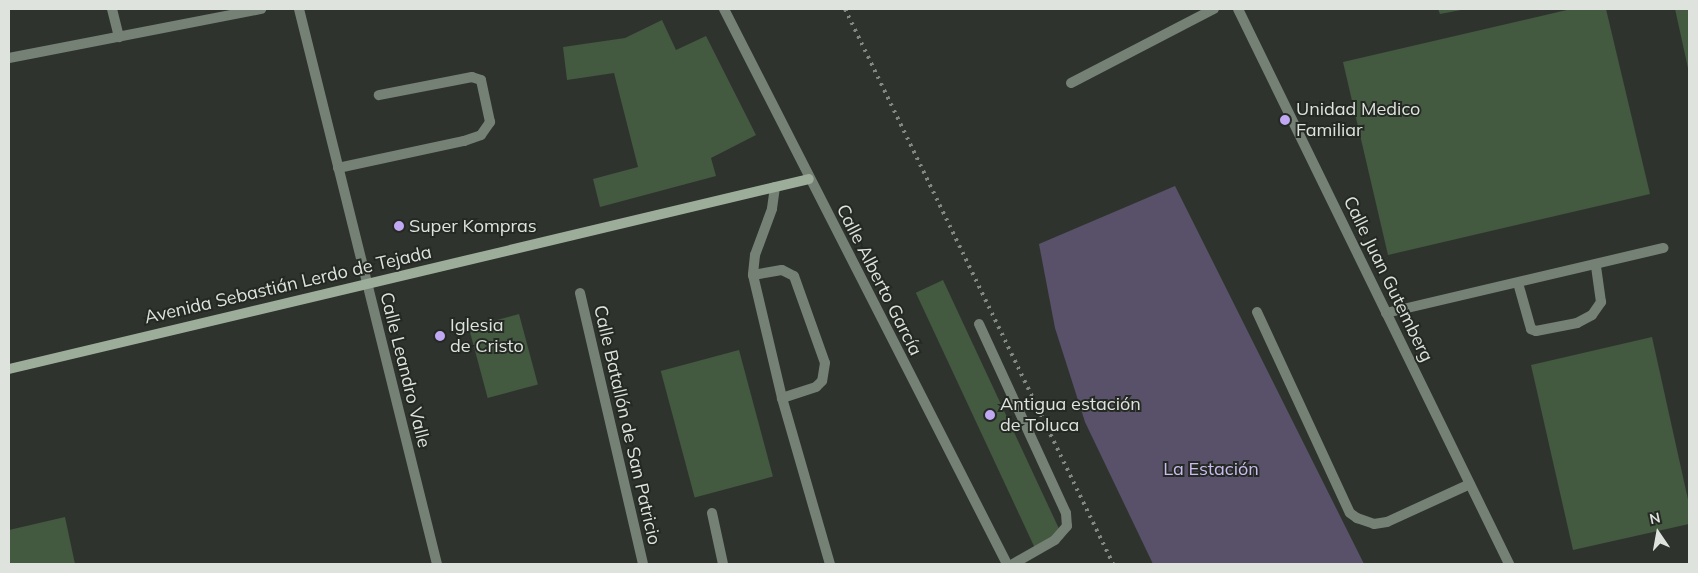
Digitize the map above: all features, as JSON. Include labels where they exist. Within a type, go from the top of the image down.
[{"type":"main road","name":"Avenida Sebastián Lerdo de Tejada","points":[[9,368],[809,179]]},
{"type":"street","points":[[112,9],[118,37]]},
{"type":"street","points":[[9,58],[260,9]]},
{"type":"street","name":"Calle Leandro Valle","points":[[298,9],[437,564]]},
{"type":"street","name":"Calle Alberto García","points":[[724,9],[809,179],[1007,564]]},
{"type":"street","points":[[1071,83],[1214,9]]},
{"type":"street","name":"Calle Juan Gutemberg","points":[[1238,9],[1509,564]]},
{"type":"street","points":[[338,168],[464,141],[481,135],[490,122],[481,80],[472,77],[380,95]]},
{"type":"street","points":[[775,188],[772,209],[755,255],[753,275],[782,398],[830,564]]},
{"type":"street","points":[[1386,313],[1596,266],[1663,248]]},
{"type":"street","points":[[1518,283],[1531,329],[1536,331],[1577,323],[1592,314],[1601,302],[1596,266]]},
{"type":"street","points":[[753,275],[782,270],[794,276],[825,364],[822,381],[816,387],[782,398]]},
{"type":"street","name":"Calle Batallón de San Patricio","points":[[580,293],[643,564]]},
{"type":"street","points":[[1257,312],[1350,513],[1357,518],[1374,524],[1387,522],[1470,484]]},
{"type":"street","points":[[979,324],[1066,513],[1067,526],[1055,540],[1013,564]]},
{"type":"street","points":[[712,513],[723,564]]},
{"type":"green space","name":"La Estación","points":[[1175,186],[1364,564],[1153,564],[1085,422],[1055,328],[1039,244]]},
{"type":"building","points":[[1438,9],[1461,9],[1461,10],[1440,14]]},
{"type":"building","points":[[1571,9],[1606,9],[1650,194],[1388,255],[1343,62]]},
{"type":"building","points":[[1675,9],[1689,9],[1689,68],[1688,68]]},
{"type":"building","points":[[662,20],[676,50],[706,36],[756,135],[711,158],[716,176],[600,207],[593,179],[638,167],[614,73],[567,80],[563,47],[625,38]]},
{"type":"building","name":"Antigua estación de Toluca","points":[[943,280],[1063,538],[1036,551],[916,293]]},
{"type":"building","points":[[519,314],[538,385],[488,398],[469,327]]},
{"type":"building","points":[[1652,337],[1689,504],[1689,524],[1573,550],[1531,365]]},
{"type":"building","points":[[739,350],[773,477],[695,498],[661,371]]},
{"type":"building","points":[[65,517],[75,564],[9,564],[9,530]]},
{"type":"railway","points":[[845,9],[1113,564]]},
{"type":"place","name":"Unidad Medico Familiar","points":[[1285,120]]},
{"type":"place","name":"Super Kompras","points":[[399,226]]},
{"type":"place","name":"Iglesia de Cristo","points":[[440,336]]},
{"type":"place","name":"Antigua estación de Toluca","points":[[990,415]]}]
